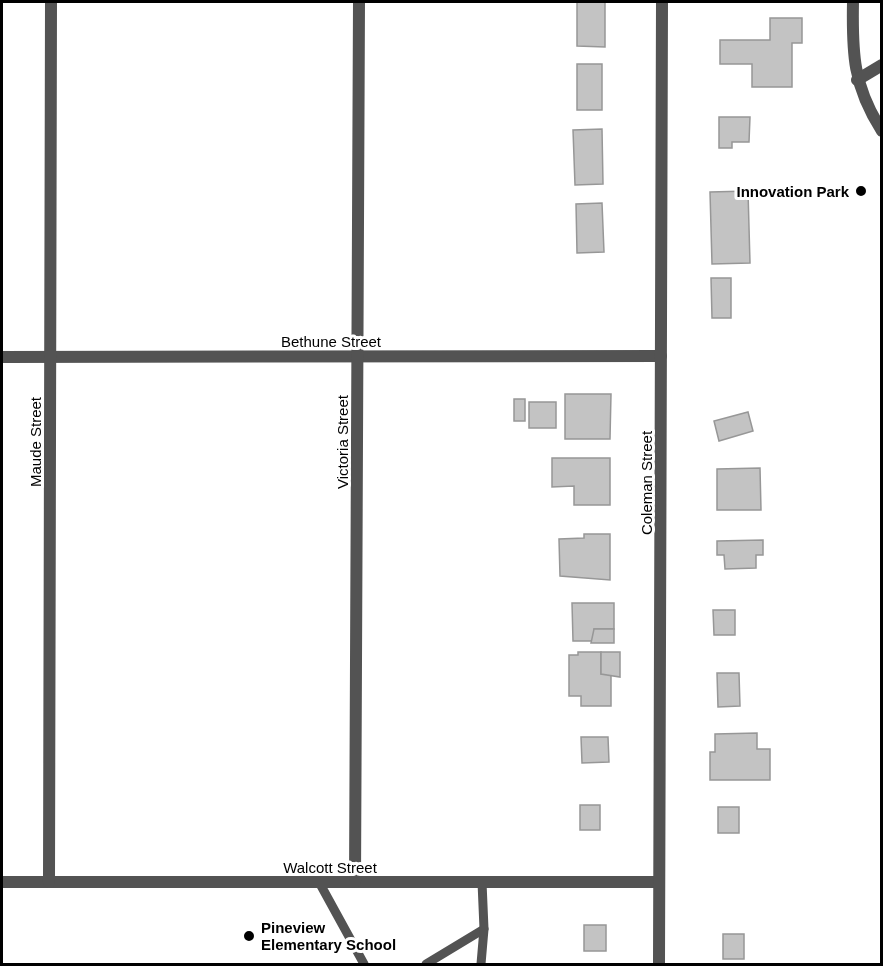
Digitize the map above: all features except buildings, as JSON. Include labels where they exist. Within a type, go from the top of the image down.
[{"type":"street","name":"Maude Street","points":[[49,882],[51,2]]},
{"type":"street","name":"Victoria Street","points":[[355,882],[359,2]]},
{"type":"street","name":"Coleman Street","points":[[659,964],[662,2]]},
{"type":"street","points":[[853,2],[852,41],[857,80],[864,100],[882,131]]},
{"type":"street","points":[[857,80],[882,64]]},
{"type":"street","name":"Bethune Street","points":[[2,357],[661,356]]},
{"type":"street","name":"Walcott Street","points":[[2,882],[659,882]]},
{"type":"lane","points":[[319,882],[364,964]]},
{"type":"lane","points":[[481,964],[484,929],[482,882]]},
{"type":"lane","points":[[426,964],[484,929]]},
{"type":"place","name":"Innovation Park","points":[[861,191]]},
{"type":"place","name":"Pineview Elementary School","points":[[249,936]]}]
